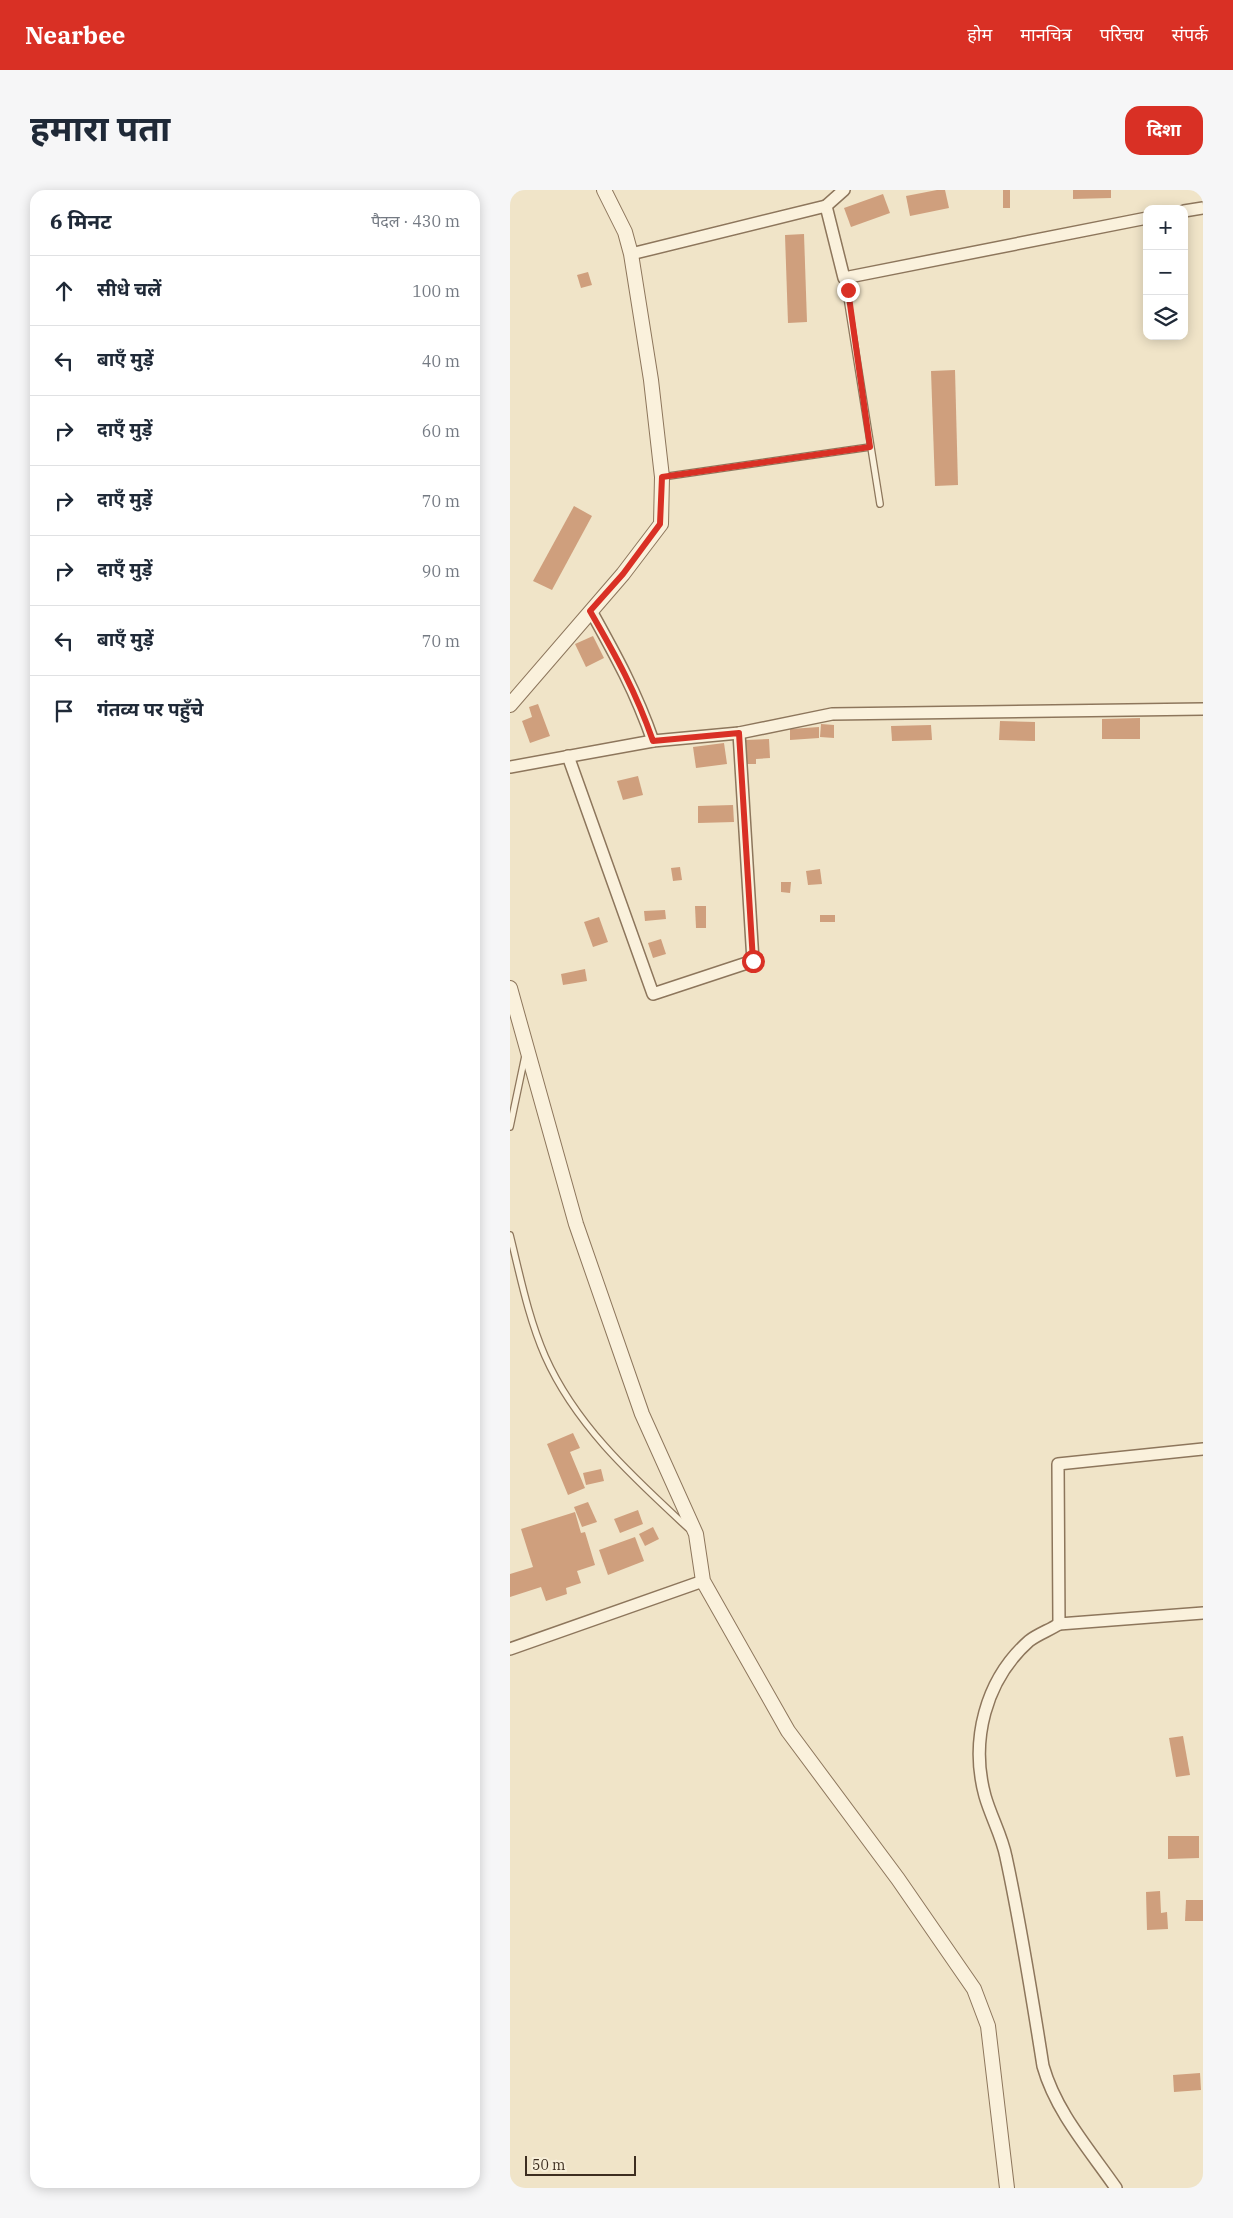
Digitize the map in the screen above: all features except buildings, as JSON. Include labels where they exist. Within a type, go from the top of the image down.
[{"type":"street","points":[[510,705],[623,574],[660,524],[662,477],[651,380],[631,254],[625,232],[604,190]]},
{"type":"street","points":[[631,254],[826,206],[844,190]]},
{"type":"street","points":[[826,206],[844,278],[1143,219]]},
{"type":"street","points":[[1188,210],[1203,208]]},
{"type":"street","points":[[590,611],[630,682],[640,703],[653,741]]},
{"type":"street","points":[[510,767],[653,741],[739,733],[832,714],[1203,709]]},
{"type":"street","points":[[568,756],[653,994],[753,961],[739,733]]},
{"type":"street","points":[[510,988],[576,1224],[639,1405],[696,1534],[703,1580],[788,1731],[898,1879],[974,1989],[988,2026],[1007,2188]]},
{"type":"street","points":[[1059,1624],[1058,1464],[1203,1449]]},
{"type":"street","points":[[510,1649],[703,1580]]},
{"type":"street","points":[[1116,2188],[1060,2108],[1050,2088],[1043,2066],[1006,1855],[985,1797],[979,1764],[980,1732],[987,1703],[1006,1667],[1030,1640],[1059,1624],[1203,1613]]},
{"type":"lane","points":[[844,278],[880,504]]},
{"type":"lane","points":[[662,477],[870,447]]},
{"type":"lane","points":[[510,1127],[526,1048]]},
{"type":"lane","points":[[510,1235],[531,1318],[545,1356],[566,1397],[602,1445],[630,1475],[696,1534]]},
{"type":"route","points":[[753,961],[739,733],[653,741],[640,703],[626,674],[590,611],[623,574],[660,524],[662,477],[870,447],[848,290]]}]
